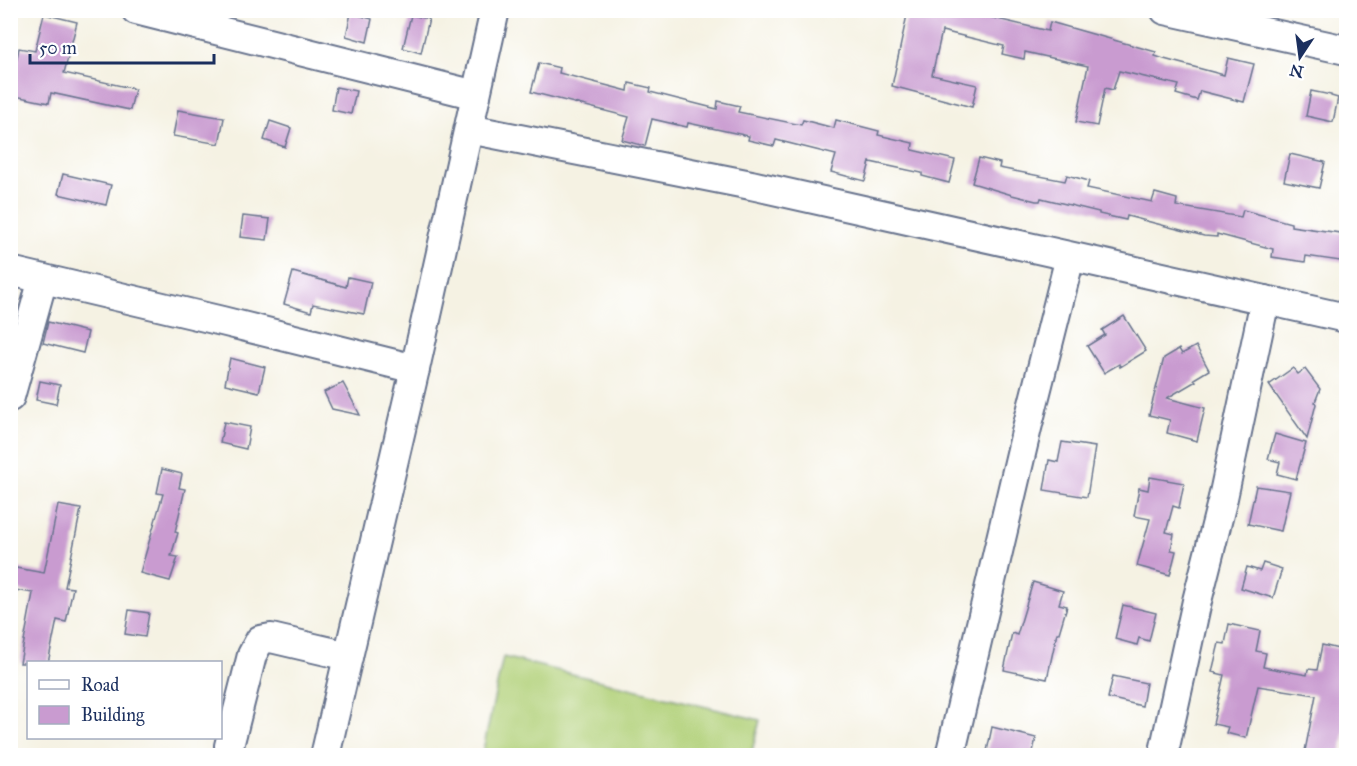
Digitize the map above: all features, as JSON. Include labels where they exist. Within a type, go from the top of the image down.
[{"type":"street","points":[[136,10],[476,95]]},
{"type":"street","points":[[326,756],[495,10]]},
{"type":"street","points":[[1165,10],[1347,50]]},
{"type":"street","points":[[469,129],[751,185],[1347,318]]},
{"type":"street","points":[[950,756],[1027,428],[1070,257]]},
{"type":"street","points":[[10,271],[415,369]]},
{"type":"street","points":[[10,398],[43,279]]},
{"type":"street","points":[[1163,756],[1197,601],[1223,498],[1265,300]]},
{"type":"street","points":[[229,746],[252,655],[260,640],[271,638],[348,656]]},
{"type":"green space","points":[[503,657],[760,720],[751,755],[482,755]]},
{"type":"building","points":[[908,10],[981,10],[980,15],[1048,31],[1050,22],[1156,52],[1155,56],[1224,75],[1228,58],[1254,64],[1244,102],[1200,91],[1197,100],[1176,94],[1179,85],[1119,71],[1113,90],[1105,88],[1097,126],[1076,122],[1088,66],[1025,52],[1024,59],[1002,54],[1004,46],[942,31],[932,75],[977,85],[972,107],[892,86]]},
{"type":"building","points":[[351,13],[372,19],[367,42],[346,36]]},
{"type":"building","points":[[44,14],[77,22],[64,73],[135,89],[130,110],[51,93],[49,103],[10,95],[10,71],[14,72],[19,48],[35,51]]},
{"type":"building","points":[[411,15],[429,19],[421,53],[403,48]]},
{"type":"building","points":[[539,63],[560,68],[559,73],[628,91],[629,83],[651,88],[650,92],[717,109],[718,101],[740,106],[738,112],[801,125],[803,120],[834,128],[836,120],[879,131],[878,135],[913,143],[912,150],[955,160],[949,183],[922,176],[922,173],[870,162],[865,181],[831,172],[836,155],[776,140],[774,146],[748,140],[749,136],[688,123],[687,127],[652,119],[645,146],[622,140],[629,117],[531,92]]},
{"type":"building","points":[[336,87],[356,91],[351,114],[332,110]]},
{"type":"building","points":[[1311,91],[1338,98],[1333,122],[1306,116]]},
{"type":"building","points":[[178,110],[224,118],[219,144],[173,136]]},
{"type":"building","points":[[270,121],[291,128],[285,147],[264,140]]},
{"type":"building","points":[[1290,154],[1325,162],[1319,188],[1284,181]]},
{"type":"building","points":[[979,158],[1000,163],[999,168],[1065,181],[1067,175],[1089,181],[1087,188],[1152,202],[1155,193],[1177,199],[1176,206],[1241,217],[1243,210],[1291,223],[1291,226],[1347,234],[1347,262],[1306,256],[1305,262],[1272,257],[1273,249],[1217,234],[1217,237],[1204,236],[1127,216],[1126,220],[1041,198],[1040,201],[1036,201],[1012,195],[972,183]]},
{"type":"building","points":[[63,174],[111,185],[106,205],[58,194]]},
{"type":"building","points":[[243,216],[270,219],[267,240],[240,237]]},
{"type":"building","points":[[293,272],[346,287],[348,277],[371,282],[364,314],[313,304],[311,312],[284,304]]},
{"type":"building","points":[[1124,316],[1146,351],[1120,367],[1119,364],[1104,373],[1087,346],[1105,335],[1102,330]]},
{"type":"building","points":[[48,322],[88,332],[83,353],[43,343]]},
{"type":"building","points":[[1196,346],[1209,370],[1194,379],[1196,381],[1167,398],[1205,408],[1197,441],[1167,433],[1170,420],[1149,415],[1164,358],[1179,349],[1182,354]]},
{"type":"building","points":[[230,358],[265,367],[259,392],[225,384]]},
{"type":"building","points":[[1293,368],[1298,374],[1305,369],[1320,389],[1307,439],[1269,385]]},
{"type":"building","points":[[40,381],[60,385],[56,404],[36,400]]},
{"type":"building","points":[[343,383],[360,415],[332,409],[324,392]]},
{"type":"building","points":[[224,422],[250,427],[246,449],[220,443]]},
{"type":"building","points":[[1275,434],[1306,443],[1296,479],[1277,474],[1280,462],[1268,459]]},
{"type":"building","points":[[1062,442],[1095,447],[1087,497],[1044,490],[1049,460],[1058,462]]},
{"type":"building","points":[[162,469],[182,474],[179,488],[185,489],[175,532],[178,533],[171,556],[178,557],[170,581],[140,573],[163,494],[157,493]]},
{"type":"building","points":[[1150,477],[1184,483],[1179,508],[1173,506],[1166,532],[1174,534],[1171,550],[1176,551],[1170,575],[1137,566],[1150,519],[1134,516],[1139,488],[1148,490]]},
{"type":"building","points":[[1256,486],[1290,491],[1281,531],[1248,524]]},
{"type":"building","points":[[58,505],[81,509],[65,587],[73,588],[66,622],[57,620],[48,661],[20,663],[33,593],[10,589],[10,567],[44,573]]},
{"type":"building","points":[[1263,563],[1282,569],[1273,598],[1241,588],[1247,567],[1260,571]]},
{"type":"building","points":[[1033,582],[1063,591],[1059,604],[1067,606],[1059,633],[1057,633],[1047,679],[1004,670],[1012,633],[1017,635]]},
{"type":"building","points":[[1123,605],[1156,613],[1149,641],[1139,638],[1137,645],[1115,639]]},
{"type":"building","points":[[129,610],[149,613],[145,637],[125,634]]},
{"type":"building","points":[[1229,624],[1260,631],[1256,651],[1266,653],[1263,667],[1307,675],[1308,669],[1317,670],[1322,645],[1347,651],[1347,720],[1340,756],[1304,756],[1316,695],[1258,686],[1246,738],[1226,733],[1228,727],[1213,724],[1224,675],[1212,672],[1219,643],[1225,644]]},
{"type":"building","points":[[1113,676],[1146,683],[1142,706],[1108,698]]},
{"type":"building","points":[[992,727],[1036,738],[1032,756],[986,756]]}]
